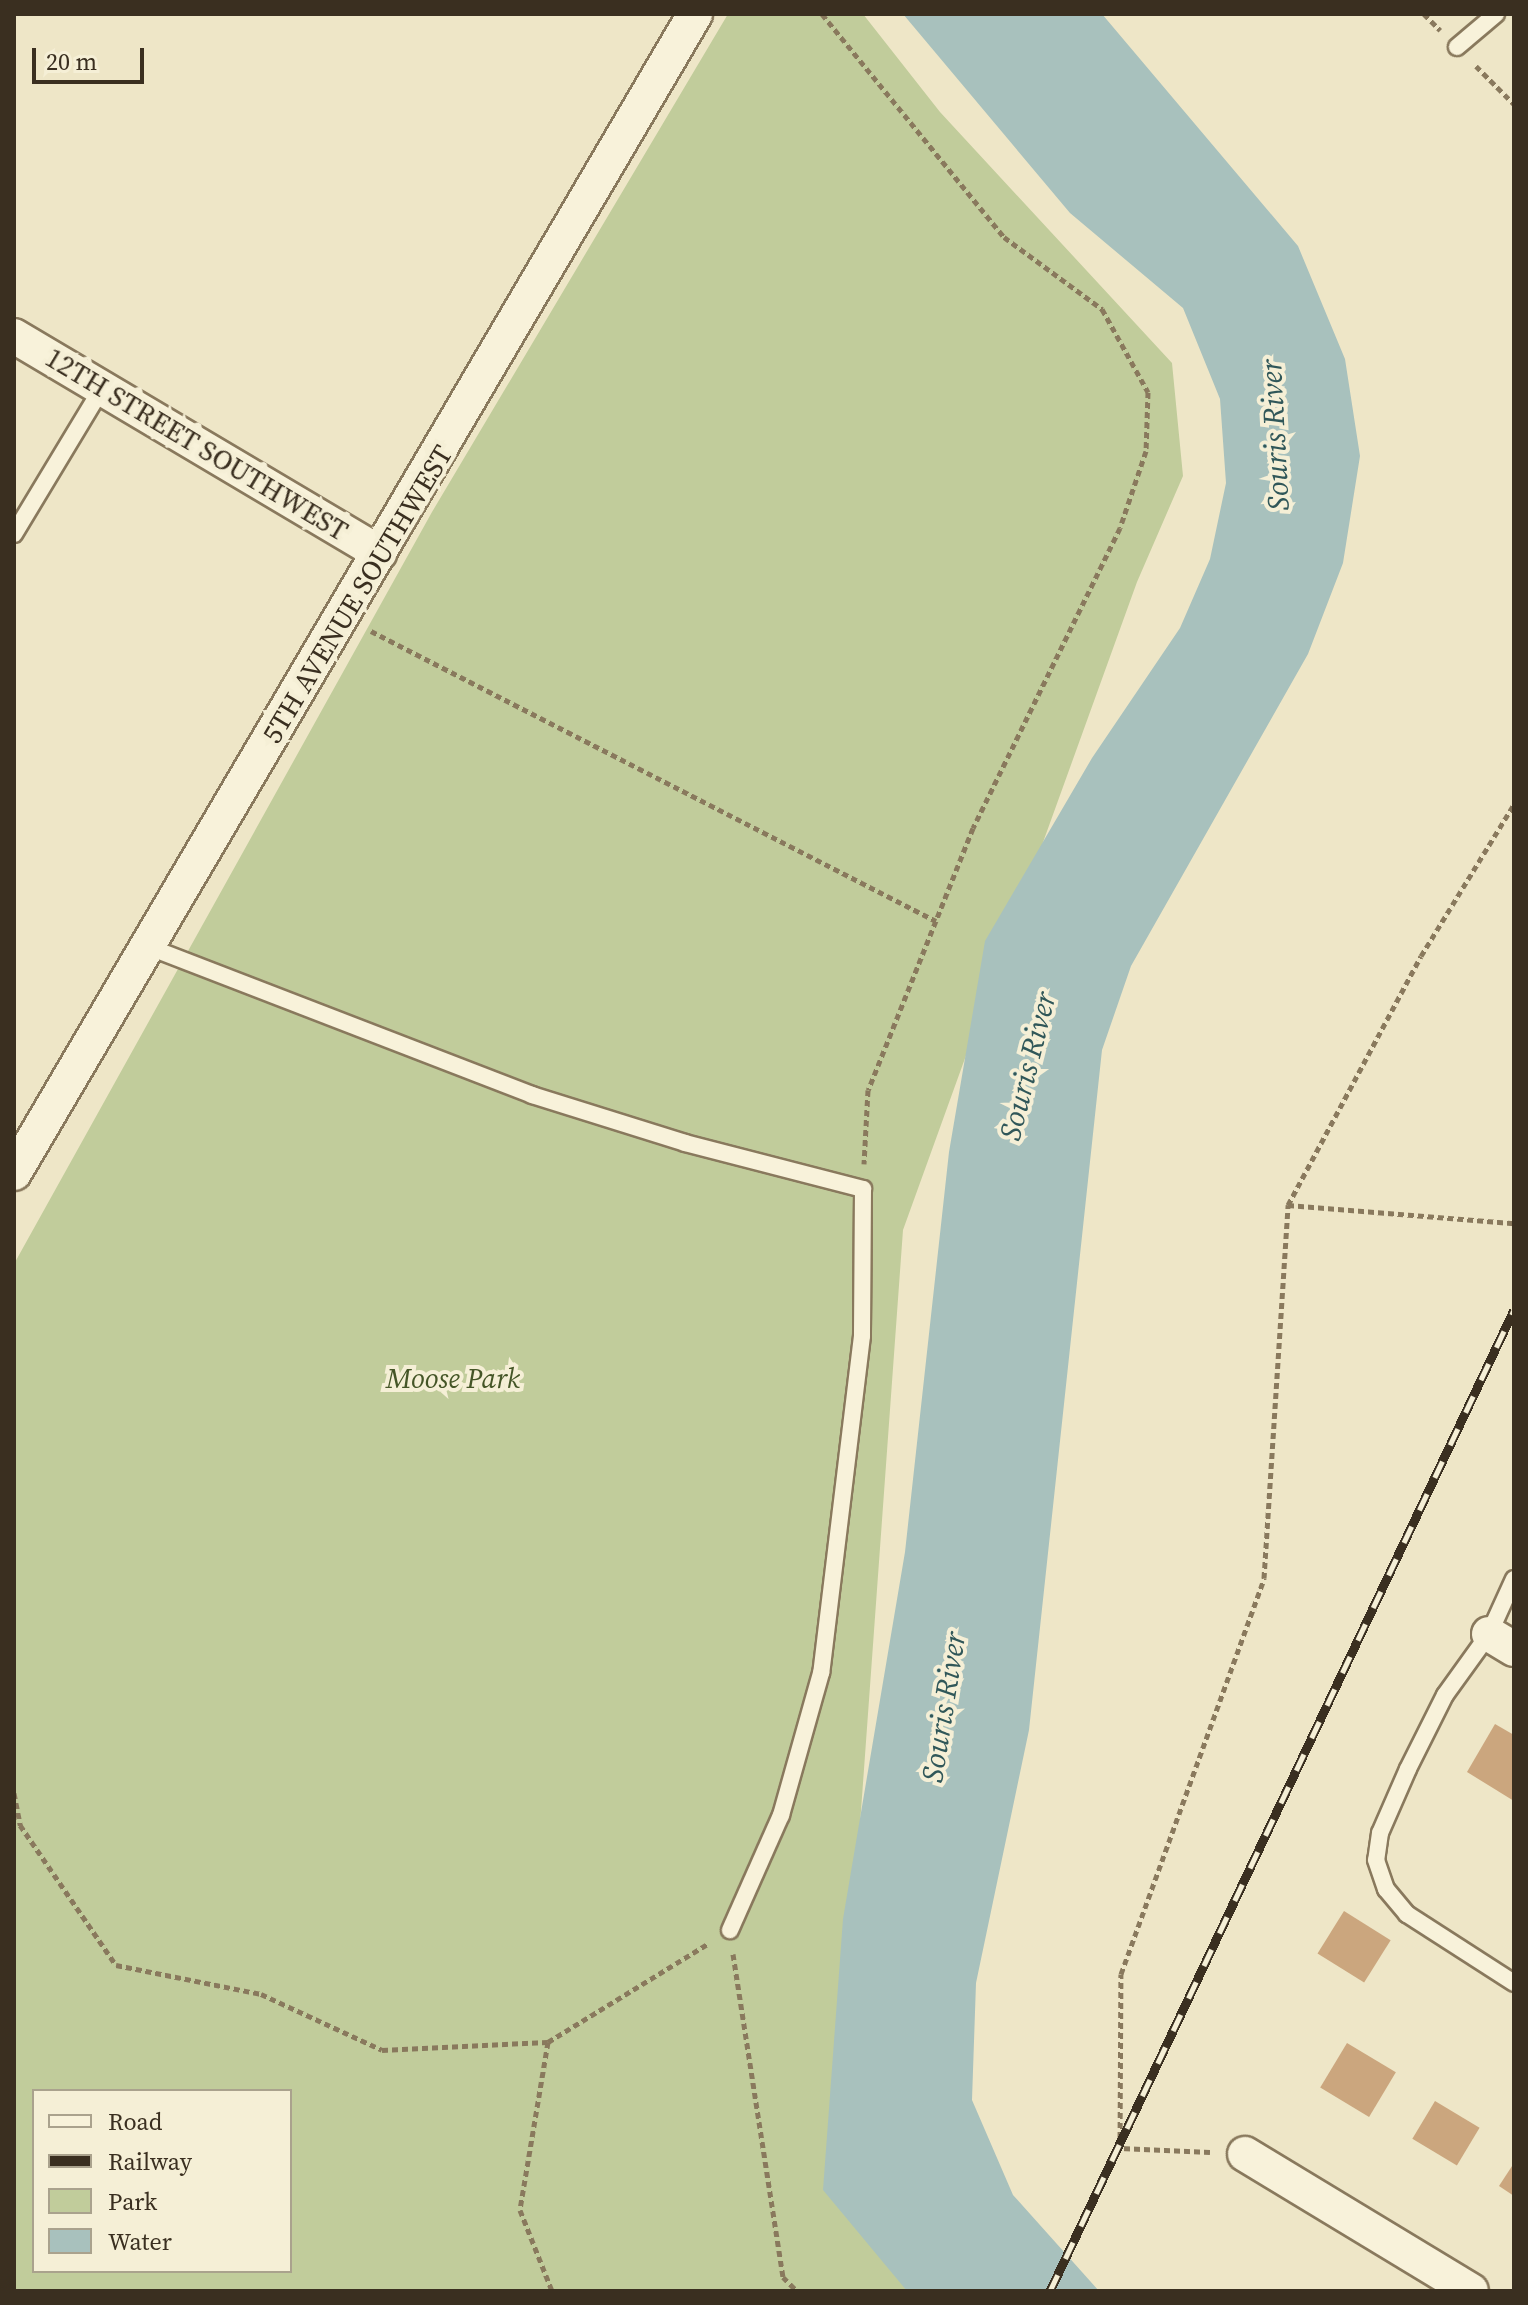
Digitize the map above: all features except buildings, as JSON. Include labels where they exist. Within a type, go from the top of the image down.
[{"type":"street","name":"5TH AVENUE SOUTHWEST","points":[[14,1173],[695,14]]},
{"type":"street","name":"12TH STREET SOUTHWEST","points":[[14,336],[379,553]]},
{"type":"street","points":[[1245,2154],[1471,2291]]},
{"type":"lane","points":[[1457,47],[1496,14]]},
{"type":"lane","points":[[14,534],[102,388]]},
{"type":"lane","points":[[149,947],[532,1095],[685,1143],[863,1189],[862,1336],[821,1673],[781,1815],[730,1930]]},
{"type":"lane","points":[[1514,1579],[1501,1642],[1445,1695],[1380,1833],[1376,1860],[1386,1889],[1407,1914],[1514,1983]]},
{"type":"path","points":[[822,14],[1004,237],[1102,309],[1148,392],[1146,451],[1120,528],[973,828],[868,1090],[863,1189]]},
{"type":"path","points":[[343,615],[936,921]]},
{"type":"path","points":[[1245,2154],[1120,2148],[1121,1974],[1264,1578],[1288,1205],[1421,956],[1514,804]]},
{"type":"path","points":[[1288,1205],[1514,1223]]},
{"type":"path","points":[[14,1793],[20,1825],[116,1965],[261,1994],[382,2050],[548,2042],[730,1930],[783,2277],[797,2291]]},
{"type":"path","points":[[548,2042],[520,2210],[552,2291]]},
{"type":"green space","name":"Moose Park","points":[[728,14],[863,14],[940,112],[1172,363],[1183,476],[1137,582],[903,1230],[846,2018],[917,2291],[14,2291],[14,1264],[432,512]]},
{"type":"water","name":"Souris River","points":[[903,14],[1102,14],[1298,246],[1345,359],[1360,456],[1343,563],[1308,654],[1131,966],[1102,1050],[1029,1730],[976,1983],[972,2100],[1013,2195],[1099,2291],[907,2291],[823,2190],[843,1919],[905,1552],[949,1152],[985,941],[1092,758],[1180,628],[1210,559],[1226,483],[1220,399],[1183,308],[1070,213]]},
{"type":"railway","points":[[1050,2291],[1514,1310]]}]
